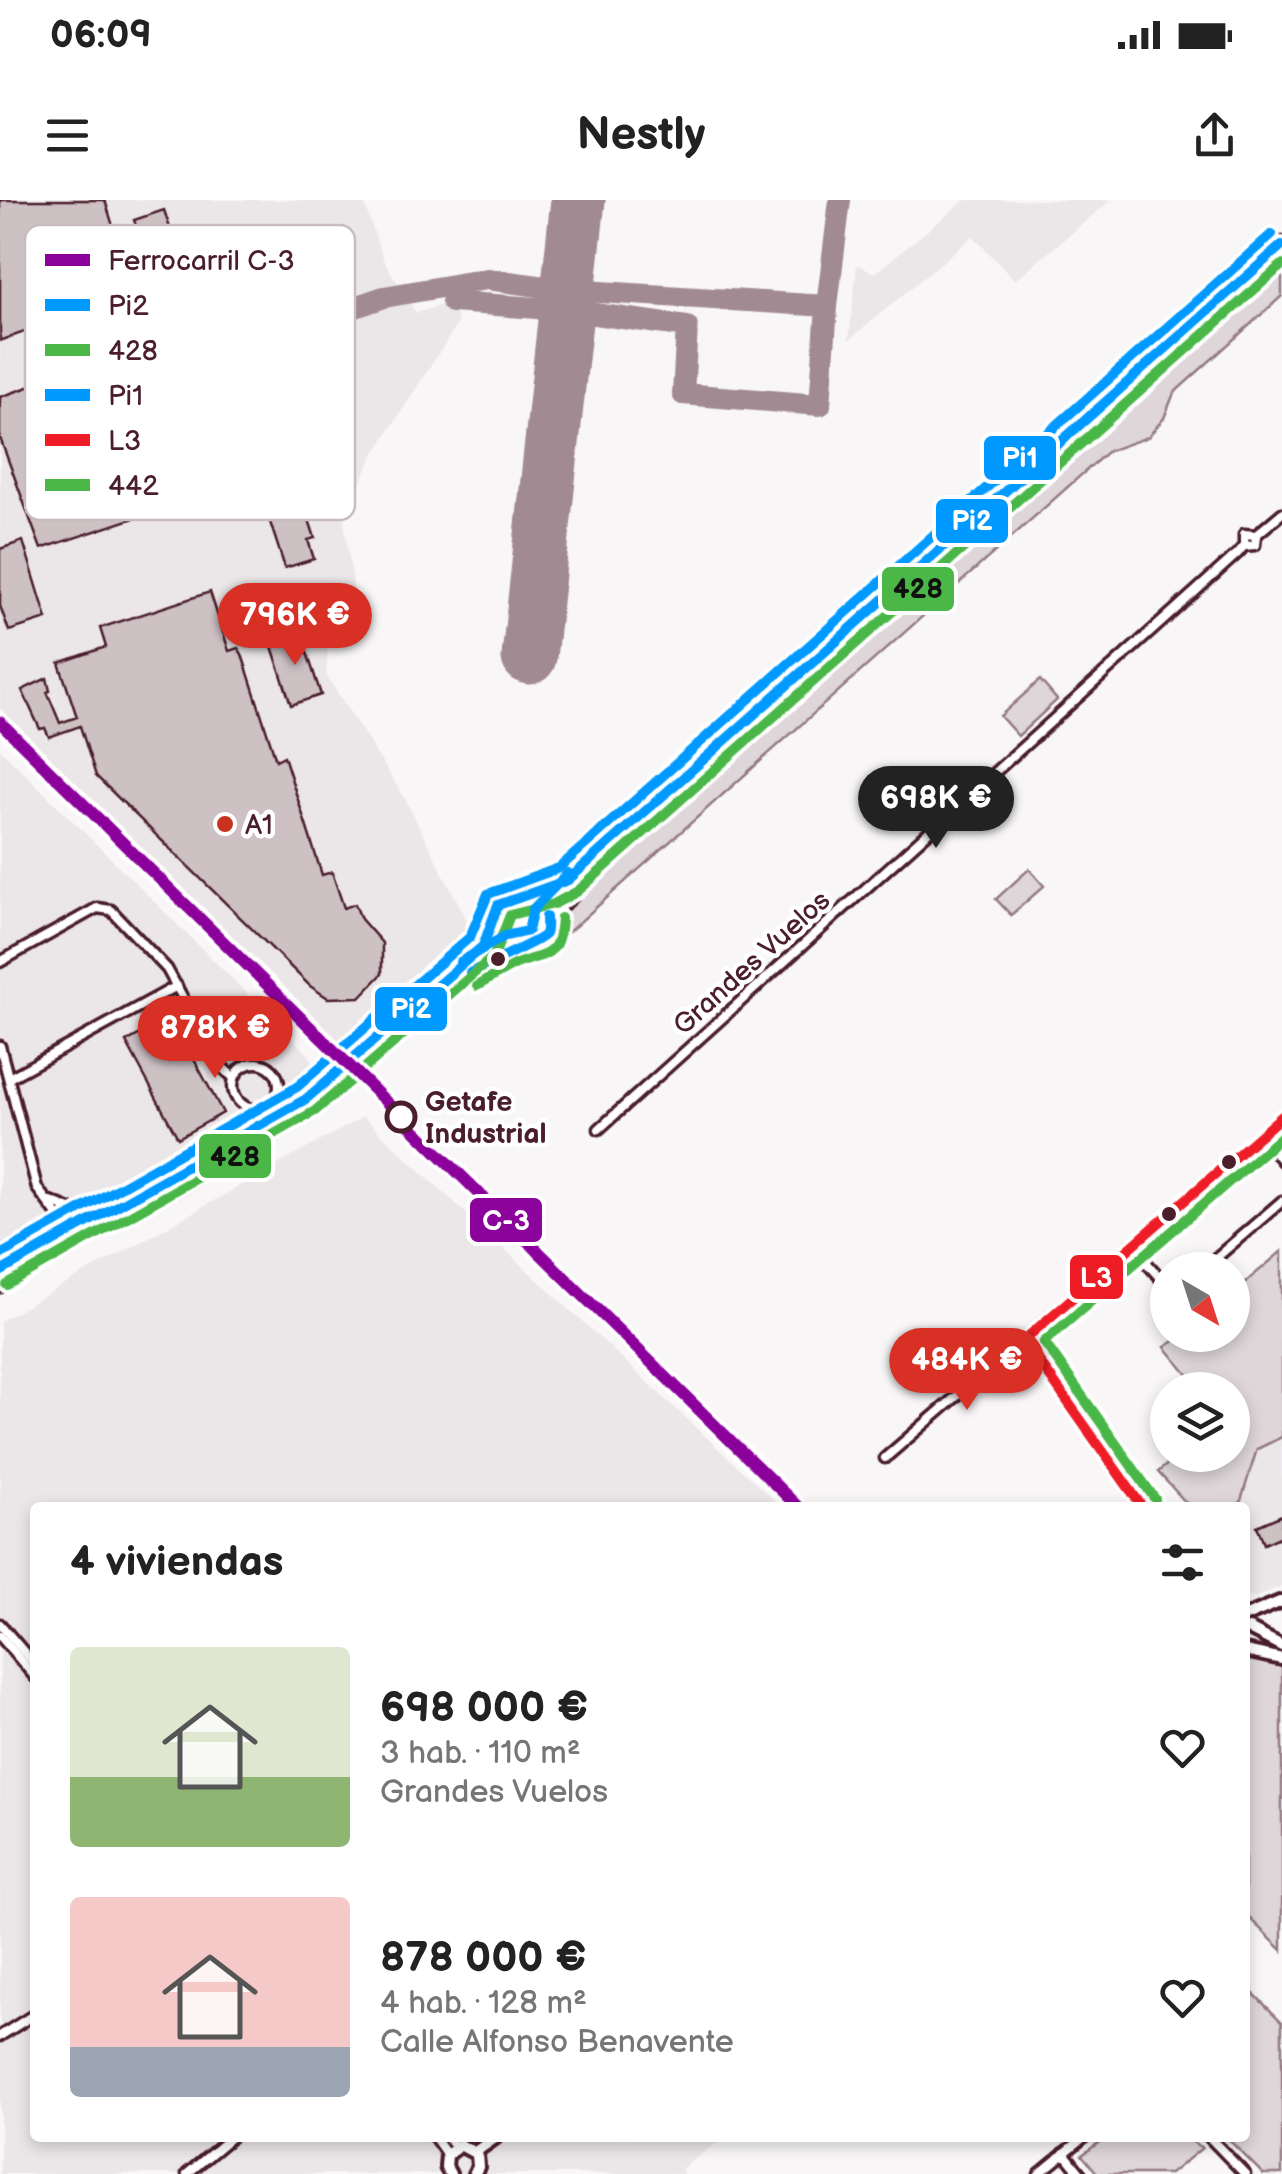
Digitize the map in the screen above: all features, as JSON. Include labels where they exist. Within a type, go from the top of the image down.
[{"type":"highway","points":[[0,1284],[340,1086],[464,972],[484,946],[498,905],[514,896],[549,893],[568,880],[674,790],[1282,245]]},
{"type":"highway","points":[[546,917],[1282,259]]},
{"type":"highway","points":[[464,972],[512,950],[536,945],[544,934],[546,917],[536,901],[525,896]]},
{"type":"highway","points":[[492,929],[496,938],[512,950]]},
{"type":"highway","points":[[0,1272],[199,1168]]},
{"type":"street","name":"Grandes Vuelos","points":[[599,1128],[1244,546],[1255,546],[1256,535],[1282,513]]},
{"type":"street","points":[[0,962],[104,908],[159,958],[220,1064],[234,1078],[234,1093],[244,1105],[258,1108],[276,1095],[278,1081],[264,1065],[250,1064],[234,1078]]},
{"type":"street","points":[[9,1078],[177,986]]},
{"type":"street","points":[[0,1046],[38,1188],[60,1220],[57,1232],[42,1249]]},
{"type":"street","points":[[885,1458],[1282,1116]]},
{"type":"street","points":[[1260,1134],[1282,1160]]},
{"type":"street","points":[[46,1199],[84,1215],[111,1212]]},
{"type":"street","points":[[1223,1252],[1282,1201]]},
{"type":"street","points":[[1131,1245],[1150,1267]]},
{"type":"street","points":[[1024,1340],[1139,1502]]},
{"type":"street","points":[[1250,1614],[1282,1601]]},
{"type":"street","points":[[0,1624],[30,1659]]},
{"type":"street","points":[[1250,1630],[1282,1646]]},
{"type":"street","points":[[0,1636],[30,1671]]},
{"type":"street","points":[[1250,1650],[1282,1659]]},
{"type":"street","points":[[0,2036],[30,2017]]},
{"type":"street","points":[[187,2174],[225,2142]]},
{"type":"street","points":[[448,2173],[450,2146],[475,2152],[489,2142]]},
{"type":"street","points":[[1039,2174],[1078,2142]]},
{"type":"street","points":[[1214,2142],[1245,2174]]},
{"type":"street","points":[[475,2152],[476,2173]]},
{"type":"street","points":[[1064,2153],[1081,2174]]},
{"type":"shaded area","points":[[0,200],[363,200],[383,259],[416,313],[452,302],[458,323],[373,456],[355,494],[355,225],[25,225],[25,520],[344,520],[357,611],[330,617],[326,675],[405,799],[477,940],[350,1051],[0,708]]},
{"type":"shaded area","points":[[965,200],[1111,200],[1015,280],[973,236],[849,340],[857,265],[875,273]]},
{"type":"shaded area","points":[[1282,267],[1282,296],[1174,393],[1164,418],[1148,437],[1108,451],[563,937],[559,949],[549,943],[561,910],[1178,366]]},
{"type":"shaded area","points":[[1040,680],[1057,700],[1018,736],[1000,716]]},
{"type":"shaded area","points":[[0,749],[309,1055],[319,1077],[296,1097],[0,1260]]},
{"type":"shaded area","points":[[1029,869],[1044,886],[1011,915],[996,899]]},
{"type":"shaded area","points":[[363,1117],[776,1502],[30,1502],[30,2142],[718,2142],[681,2169],[684,2174],[0,2174],[0,1321]]},
{"type":"shaded area","points":[[1282,1251],[1282,1437],[1257,1449],[1250,1472],[1250,1372],[1186,1372],[1169,1352],[1250,1352],[1250,1278]]},
{"type":"shaded area","points":[[1282,1437],[1282,1586],[1255,1597],[1250,1596],[1250,1502],[1241,1502],[1257,1448]]},
{"type":"shaded area","points":[[1158,1472],[1250,1472],[1241,1502],[1185,1502]]},
{"type":"shaded area","points":[[1250,1658],[1282,1666],[1282,1950],[1250,1919]]},
{"type":"shaded area","points":[[1250,1990],[1282,2022],[1282,2174],[1263,2174],[1231,2142],[1250,2142]]},
{"type":"shaded area","points":[[1100,2142],[1192,2142],[1202,2148],[1170,2174],[1098,2174],[1082,2155]]},
{"type":"building","points":[[0,200],[105,200],[113,225],[25,225],[25,332],[0,341]]},
{"type":"building","points":[[164,210],[169,225],[136,225],[134,220]]},
{"type":"building","points":[[25,388],[25,506],[0,438],[0,397]]},
{"type":"building","points":[[30,520],[129,520],[41,549]]},
{"type":"building","points":[[269,520],[309,520],[315,538],[308,540],[314,559],[285,568]]},
{"type":"building","points":[[23,541],[47,619],[9,631],[0,606],[0,549]]},
{"type":"building","name":"A1","points":[[210,592],[229,651],[238,648],[242,654],[276,760],[284,756],[322,875],[332,872],[344,908],[355,904],[361,919],[382,943],[382,974],[360,997],[328,998],[310,986],[96,776],[80,726],[49,737],[45,728],[40,729],[22,690],[47,678],[47,692],[60,723],[77,717],[59,663],[106,647],[100,628]]},
{"type":"building","points":[[300,631],[321,695],[291,705],[270,640]]},
{"type":"building","points":[[171,1017],[223,1113],[178,1138],[126,1042]]},
{"type":"building","points":[[1282,1515],[1282,1536],[1264,1544],[1257,1526]]},
{"type":"taxiway","points":[[827,306],[840,200]]},
{"type":"taxiway","points":[[355,307],[384,297],[487,279],[568,290]]},
{"type":"taxiway","points":[[568,290],[827,306],[820,405],[683,394],[687,327],[566,310],[568,290]]},
{"type":"taxiway","points":[[452,302],[566,310]]},
{"type":"runway","points":[[529,657],[578,200]]},
{"type":"rail line","name":"C-3","points":[[0,722],[793,1502]]},
{"type":"transit line","name":"Pi1","points":[[0,1255],[297,1087],[470,937],[488,894],[559,868],[1272,234]]},
{"type":"transit line","name":"Pi2","points":[[0,1272],[306,1099],[483,946],[498,905],[568,880],[1282,245]]},
{"type":"transit line","name":"428","points":[[7,1285],[315,1111],[494,956],[510,915],[554,904],[578,891],[1282,265]]},
{"type":"transit line","name":"Pi1","points":[[460,962],[505,936],[528,931],[533,909],[568,873]]},
{"type":"transit line","name":"Pi2","points":[[470,973],[541,937],[546,932],[546,917]]},
{"type":"transit line","name":"428","points":[[477,986],[553,948],[561,918]]},
{"type":"transit line","name":"L3","points":[[1024,1340],[1282,1116]]},
{"type":"transit line","name":"442","points":[[1155,1499],[1044,1342],[1282,1136]]},
{"type":"transit line","name":"L3","points":[[1024,1340],[1139,1502]]},
{"type":"place","name":"A1","points":[[225,824]]},
{"type":"place","name":"Getafe Industrial","points":[[401,1117]]}]
